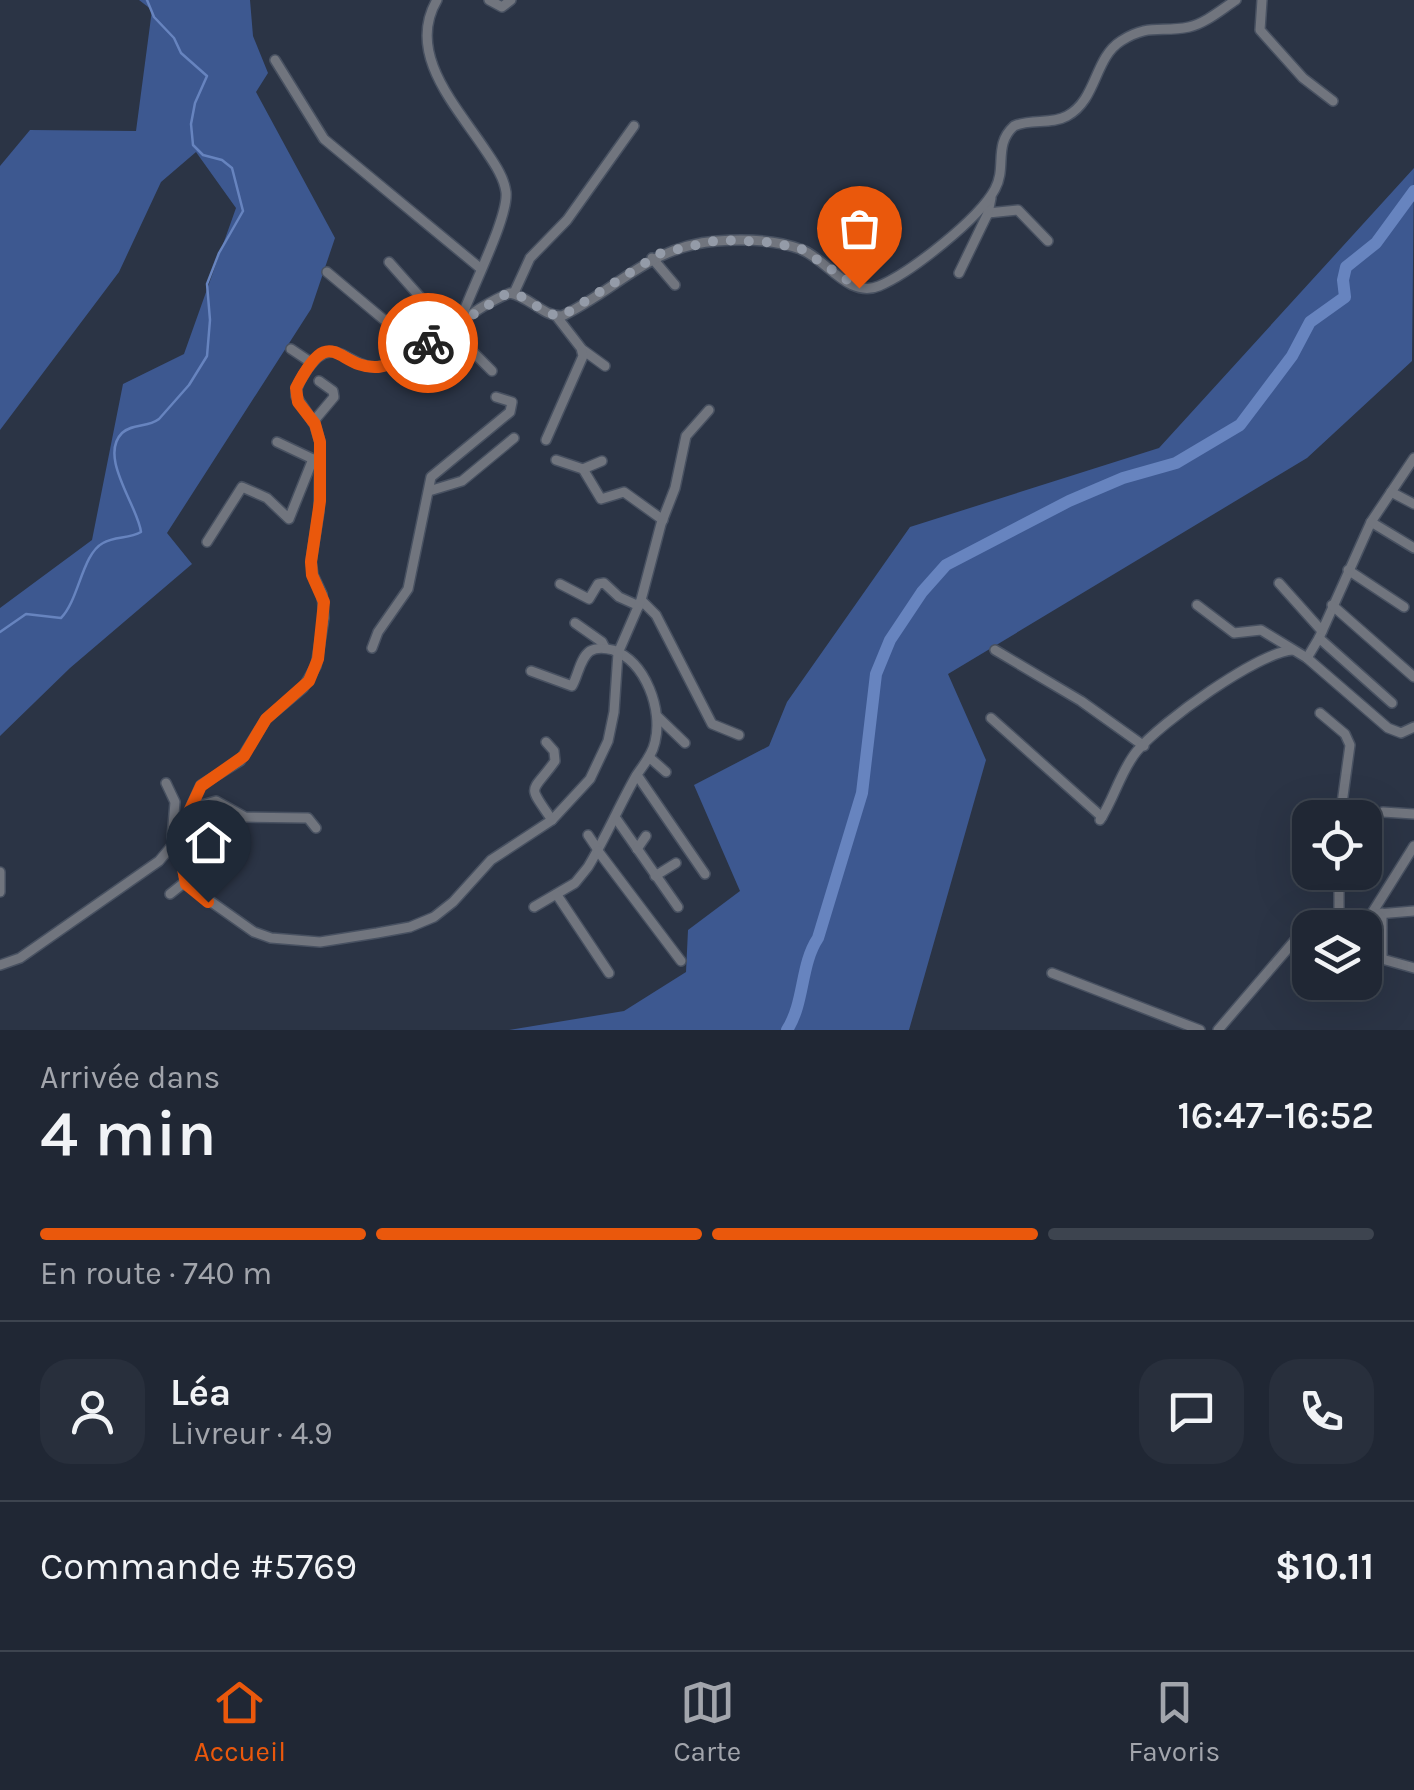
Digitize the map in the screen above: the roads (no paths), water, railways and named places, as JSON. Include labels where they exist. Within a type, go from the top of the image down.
[{"type":"street","points":[[437,0],[428,24],[427,50],[431,62],[497,167],[506,194],[502,220],[460,320],[463,342],[492,371]]},
{"type":"street","points":[[489,0],[502,7],[511,0]]},
{"type":"street","points":[[959,273],[988,213],[998,182],[1002,139],[1014,126],[1055,120],[1073,112],[1092,88],[1107,55],[1121,40],[1152,27],[1184,28],[1197,24],[1236,0]]},
{"type":"street","points":[[1262,0],[1260,30],[1303,78],[1334,102]]},
{"type":"street","points":[[275,60],[324,139],[480,268]]},
{"type":"street","points":[[242,487],[268,498],[289,519],[316,461],[320,442],[313,422],[296,396],[296,388],[312,363],[330,351],[368,366],[382,366],[514,293],[530,258],[567,220],[634,126]]},
{"type":"street","points":[[556,317],[589,301],[652,258],[680,246],[719,240],[787,245],[820,259],[849,284],[869,289],[884,284],[942,244],[992,194]]},
{"type":"street","points":[[988,213],[1018,210],[1048,241]]},
{"type":"street","points":[[652,258],[674,285]]},
{"type":"street","points":[[389,262],[421,298],[460,320]]},
{"type":"street","points":[[327,272],[423,346]]},
{"type":"street","points":[[514,293],[556,317],[581,348],[605,366]]},
{"type":"street","points":[[546,440],[582,363],[581,348]]},
{"type":"street","points":[[292,349],[312,363]]},
{"type":"street","points":[[313,422],[334,397],[333,391],[319,381]]},
{"type":"street","points":[[372,648],[378,632],[408,589],[434,472],[512,408],[510,400],[496,397]]},
{"type":"street","points":[[166,783],[175,802],[172,838],[180,853],[184,882],[208,902],[271,938],[320,942],[377,934],[422,923],[444,911],[485,866],[552,820],[590,779],[608,741],[618,653],[640,603],[675,488],[686,436],[709,410]]},
{"type":"street","points":[[429,491],[462,481],[514,438]]},
{"type":"street","points":[[277,442],[316,461]]},
{"type":"street","points":[[1307,658],[1371,522],[1391,492],[1410,475],[1414,458]]},
{"type":"street","points":[[556,460],[584,469],[602,461]]},
{"type":"street","points":[[0,965],[20,958],[150,869],[175,842],[204,782],[240,761],[266,719],[303,688],[316,666],[324,618],[322,594],[312,575],[311,562],[319,511],[316,461]]},
{"type":"street","points":[[584,469],[601,499],[624,492],[663,520]]},
{"type":"street","points":[[206,542],[247,475]]},
{"type":"street","points":[[1391,492],[1414,504]]},
{"type":"street","points":[[1371,522],[1414,548]]},
{"type":"street","points":[[1348,570],[1404,606]]},
{"type":"street","points":[[560,584],[589,599],[598,584],[604,583],[619,598],[640,603],[656,615],[712,724],[739,735]]},
{"type":"street","points":[[1278,583],[1321,634],[1392,703]]},
{"type":"street","points":[[1332,604],[1414,677]]},
{"type":"street","points":[[1198,605],[1229,630],[1261,630],[1307,658],[1388,728],[1400,733],[1414,727]]},
{"type":"street","points":[[575,623],[602,642],[604,648]]},
{"type":"street","points":[[532,671],[572,686],[588,653],[604,648],[618,653],[639,670],[657,717],[656,743],[582,876],[534,907]]},
{"type":"street","points":[[995,650],[1081,701],[1144,746]]},
{"type":"street","points":[[991,718],[1101,818],[1138,750],[1212,689],[1261,659],[1293,650]]},
{"type":"street","points":[[1320,713],[1345,734],[1350,745],[1342,800]]},
{"type":"street","points":[[657,717],[684,743]]},
{"type":"street","points":[[546,742],[554,751],[555,761],[536,782],[533,792],[552,820]]},
{"type":"street","points":[[649,757],[666,772]]},
{"type":"street","points":[[637,775],[705,874]]},
{"type":"street","points":[[194,803],[204,805],[216,800],[249,817],[308,815],[316,828]]},
{"type":"street","points":[[1383,812],[1414,814]]},
{"type":"street","points":[[615,817],[676,904],[685,893]]},
{"type":"street","points":[[588,835],[680,961]]},
{"type":"street","points":[[637,849],[646,836]]},
{"type":"street","points":[[1379,910],[1414,846]]},
{"type":"street","points":[[655,876],[676,863]]},
{"type":"street","points":[[0,872],[0,892]]},
{"type":"street","points":[[170,894],[184,882]]},
{"type":"street","points":[[557,895],[609,973]]},
{"type":"street","points":[[1382,913],[1414,911]]},
{"type":"street","points":[[1218,1030],[1292,944]]},
{"type":"street","points":[[1382,959],[1414,968]]},
{"type":"street","points":[[1052,973],[1200,1030]]},
{"type":"waterway","points":[[0,632],[26,614],[61,618],[96,549],[108,541],[141,532],[117,468],[116,443],[126,430],[159,419],[189,385],[207,356],[207,284],[243,211],[232,168],[222,160],[203,155],[193,145],[195,103],[207,76],[181,53],[174,38],[154,17],[147,0]]},
{"type":"waterway","points":[[787,1030],[862,793],[876,674],[890,640],[922,592],[946,565],[1069,501],[1123,478],[1176,463],[1240,425],[1292,356],[1310,322],[1345,297],[1346,267],[1376,243],[1414,191]]}]
